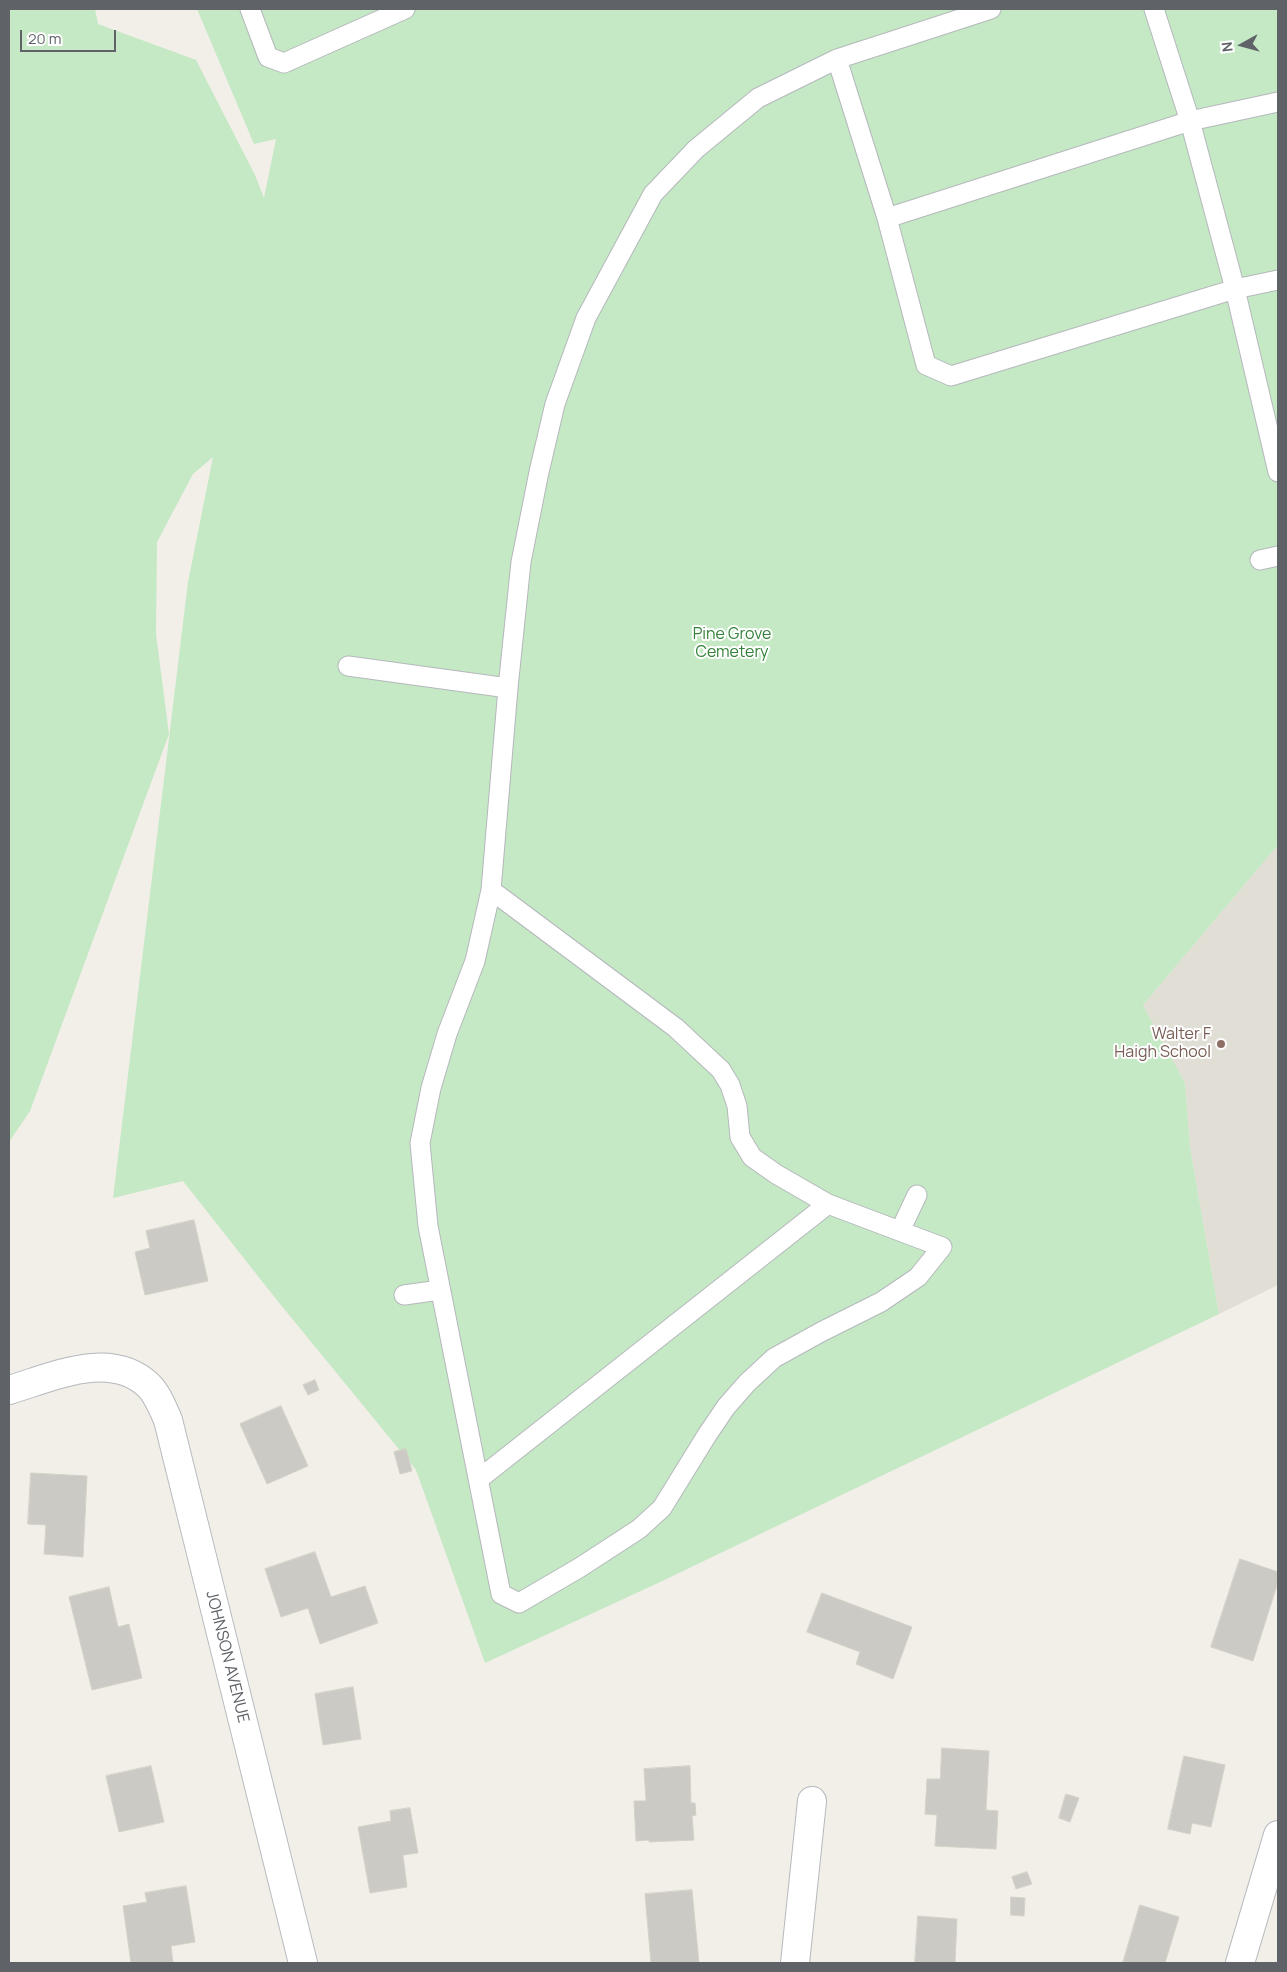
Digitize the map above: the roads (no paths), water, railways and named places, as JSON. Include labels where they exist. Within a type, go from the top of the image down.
[{"type":"street","name":"JOHNSON AVENUE","points":[[9,1390],[94,1367],[109,1367],[121,1369],[138,1378],[150,1388],[160,1403],[168,1420],[303,1963]]},
{"type":"street","points":[[794,1963],[812,1801]]},
{"type":"street","points":[[1240,1963],[1278,1835]]},
{"type":"lane","points":[[250,9],[268,57],[284,63],[405,9]]},
{"type":"lane","points":[[490,890],[668,1022],[721,1070],[730,1085],[737,1106],[740,1137],[752,1157],[776,1174],[828,1204],[942,1247],[918,1277],[881,1302],[774,1358],[747,1383],[726,1407],[662,1508],[640,1529],[520,1603],[501,1594],[428,1226],[420,1143],[432,1088],[447,1034],[474,961],[490,890],[521,562],[555,404],[586,318],[653,194],[696,149],[758,98],[837,59],[991,9]]},
{"type":"lane","points":[[1154,9],[1190,121],[1235,289],[1278,472]]},
{"type":"lane","points":[[837,59],[887,218],[926,365],[951,376],[1235,289],[1278,280]]},
{"type":"lane","points":[[887,218],[1190,121],[1278,102]]},
{"type":"lane","points":[[1260,560],[1278,556]]},
{"type":"lane","points":[[348,666],[508,688]]},
{"type":"lane","points":[[900,1231],[918,1195]]},
{"type":"lane","points":[[479,1479],[828,1204]]},
{"type":"lane","points":[[404,1295],[440,1290]]},
{"type":"place","name":"Walter F Haigh School","points":[[1221,1044]]},
{"type":"park label","name":"Pine Grove Cemetery","points":[[732,644]]}]
